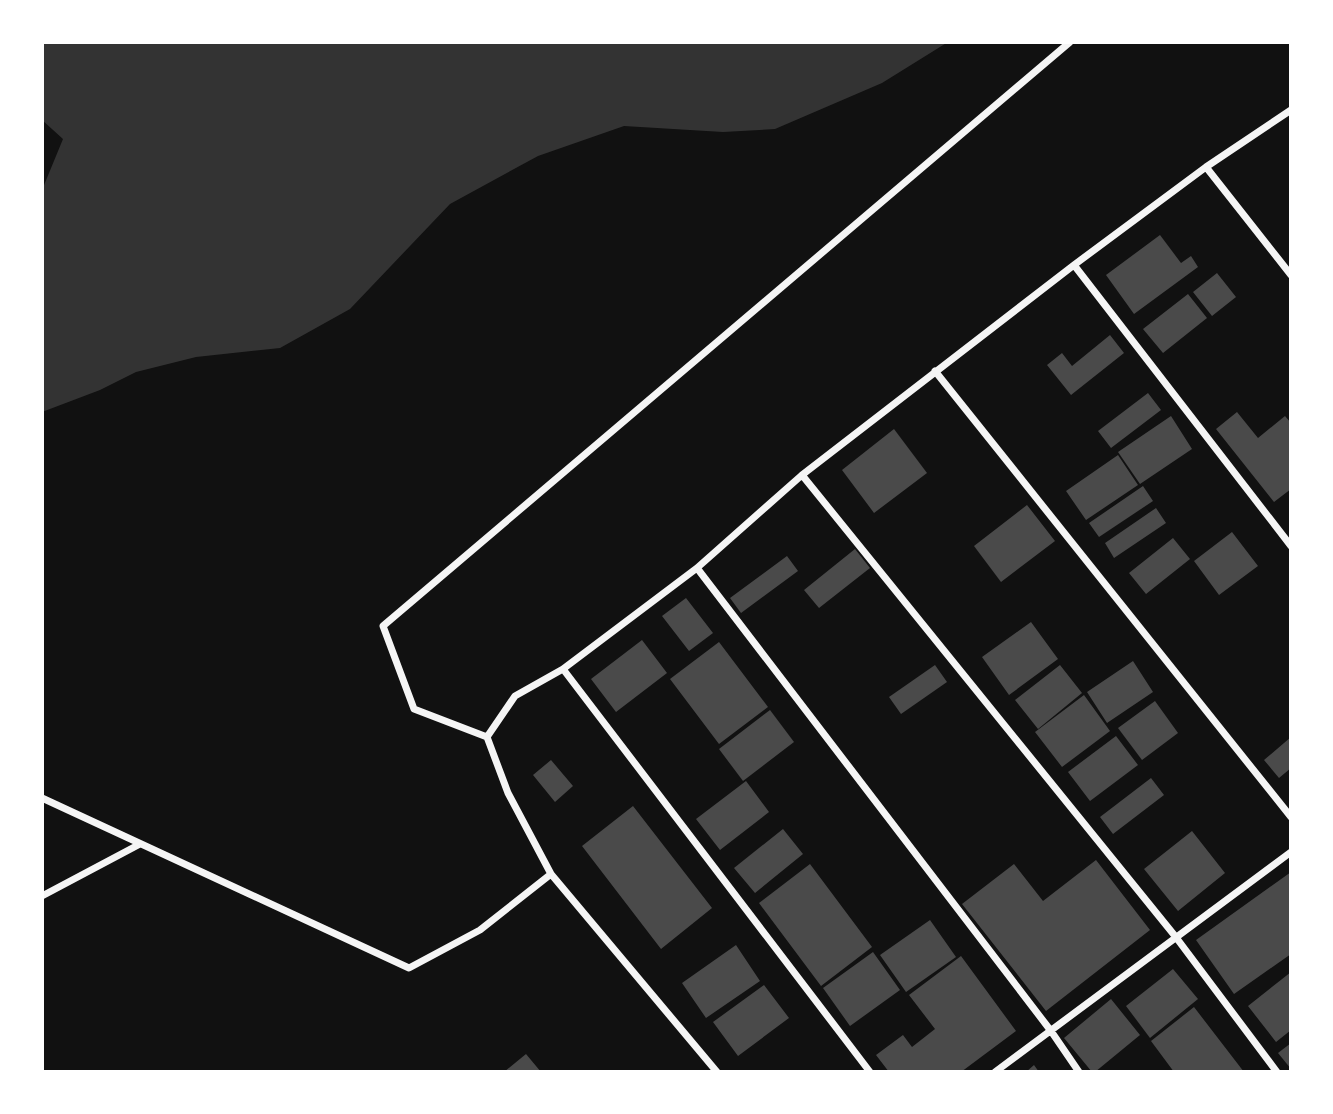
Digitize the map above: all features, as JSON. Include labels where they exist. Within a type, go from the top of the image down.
[{"type":"street","points":[[717,1072],[551,874],[508,793],[487,737],[414,709],[383,626],[1070,42]]},
{"type":"street","points":[[487,737],[515,696],[563,669],[696,568],[802,475],[935,371],[1206,167],[1291,110]]},
{"type":"street","points":[[1206,167],[1291,275]]},
{"type":"street","points":[[1074,265],[1291,546]]},
{"type":"street","points":[[935,371],[1291,817]]},
{"type":"street","points":[[802,475],[1175,936],[1277,1072]]},
{"type":"street","points":[[696,568],[1051,1031],[1079,1072]]},
{"type":"street","points":[[563,669],[870,1072]]},
{"type":"street","points":[[42,798],[409,968],[480,930],[551,874]]},
{"type":"street","points":[[42,896],[140,844]]},
{"type":"street","points":[[995,1072],[1291,852]]},
{"type":"shaded area","points":[[42,42],[948,42],[882,83],[775,129],[723,132],[624,126],[538,156],[450,204],[350,309],[280,348],[196,357],[136,372],[100,390],[42,412],[42,190],[63,139],[42,120]]},
{"type":"building","points":[[1160,235],[1181,263],[1191,256],[1198,267],[1134,314],[1106,275]]},
{"type":"building","points":[[1217,273],[1236,297],[1212,316],[1193,292]]},
{"type":"building","points":[[1188,294],[1207,318],[1163,353],[1143,329]]},
{"type":"building","points":[[1110,335],[1124,353],[1071,395],[1047,365],[1062,353],[1072,366]]},
{"type":"building","points":[[1148,393],[1161,410],[1111,448],[1098,431]]},
{"type":"building","points":[[1237,412],[1258,438],[1285,416],[1291,423],[1291,489],[1274,502],[1216,429]]},
{"type":"building","points":[[1171,416],[1192,449],[1140,484],[1118,452]]},
{"type":"building","points":[[894,429],[927,473],[874,513],[842,470]]},
{"type":"building","points":[[1118,455],[1138,485],[1086,520],[1066,491]]},
{"type":"building","points":[[1143,486],[1153,501],[1099,537],[1089,523]]},
{"type":"building","points":[[1027,505],[1055,541],[1001,582],[974,546]]},
{"type":"building","points":[[1156,508],[1166,523],[1114,558],[1105,543]]},
{"type":"building","points":[[1232,532],[1258,566],[1219,595],[1194,561]]},
{"type":"building","points":[[1173,538],[1190,559],[1146,594],[1129,573]]},
{"type":"building","points":[[855,549],[870,568],[819,608],[804,590]]},
{"type":"building","points":[[787,556],[798,571],[741,613],[730,598]]},
{"type":"building","points":[[686,598],[713,633],[689,651],[662,616]]},
{"type":"building","points":[[1031,622],[1058,659],[1009,695],[982,657]]},
{"type":"building","points":[[642,640],[667,673],[616,712],[591,679]]},
{"type":"building","points":[[719,642],[768,707],[719,744],[670,679]]},
{"type":"building","points":[[1133,661],[1153,692],[1107,723],[1087,692]]},
{"type":"building","points":[[935,665],[947,682],[901,714],[889,697]]},
{"type":"building","points":[[1060,665],[1082,693],[1038,729],[1015,700]]},
{"type":"building","points":[[1084,695],[1110,731],[1062,767],[1035,732]]},
{"type":"building","points":[[1155,701],[1178,733],[1142,760],[1118,728]]},
{"type":"building","points":[[770,710],[794,742],[743,781],[719,749]]},
{"type":"building","points":[[1116,736],[1138,765],[1090,801],[1068,772]]},
{"type":"building","points":[[1291,737],[1291,768],[1279,778],[1264,760]]},
{"type":"building","points":[[551,760],[573,786],[555,802],[533,775]]},
{"type":"building","points":[[1151,778],[1164,795],[1113,834],[1100,817]]},
{"type":"building","points":[[746,781],[769,812],[720,850],[696,819]]},
{"type":"building","points":[[633,806],[712,908],[661,949],[582,846]]},
{"type":"building","points":[[783,829],[803,854],[755,893],[734,868]]},
{"type":"building","points":[[1192,831],[1225,873],[1178,911],[1144,869]]},
{"type":"building","points":[[1096,860],[1150,930],[1046,1011],[962,904],[1014,864],[1043,901]]},
{"type":"building","points":[[810,864],[872,947],[821,986],[759,903]]},
{"type":"building","points":[[1291,872],[1291,954],[1234,994],[1196,940]]},
{"type":"building","points":[[930,920],[956,957],[906,992],[880,955]]},
{"type":"building","points":[[736,945],[760,981],[706,1018],[682,983]]},
{"type":"building","points":[[873,952],[900,990],[850,1026],[823,988]]},
{"type":"building","points":[[961,956],[1016,1031],[961,1072],[889,1072],[876,1055],[903,1035],[912,1047],[935,1029],[909,995]]},
{"type":"building","points":[[1173,969],[1198,999],[1150,1038],[1126,1006]]},
{"type":"building","points":[[1291,972],[1291,1030],[1276,1042],[1248,1006]]},
{"type":"building","points":[[764,985],[789,1018],[738,1056],[713,1022]]},
{"type":"building","points":[[1111,999],[1140,1035],[1092,1072],[1064,1038]]},
{"type":"building","points":[[1194,1007],[1244,1072],[1174,1072],[1151,1041]]},
{"type":"building","points":[[1291,1043],[1291,1069],[1278,1053]]},
{"type":"building","points":[[526,1054],[541,1072],[504,1072]]},
{"type":"building","points":[[1034,1065],[1039,1072],[1026,1072]]}]
